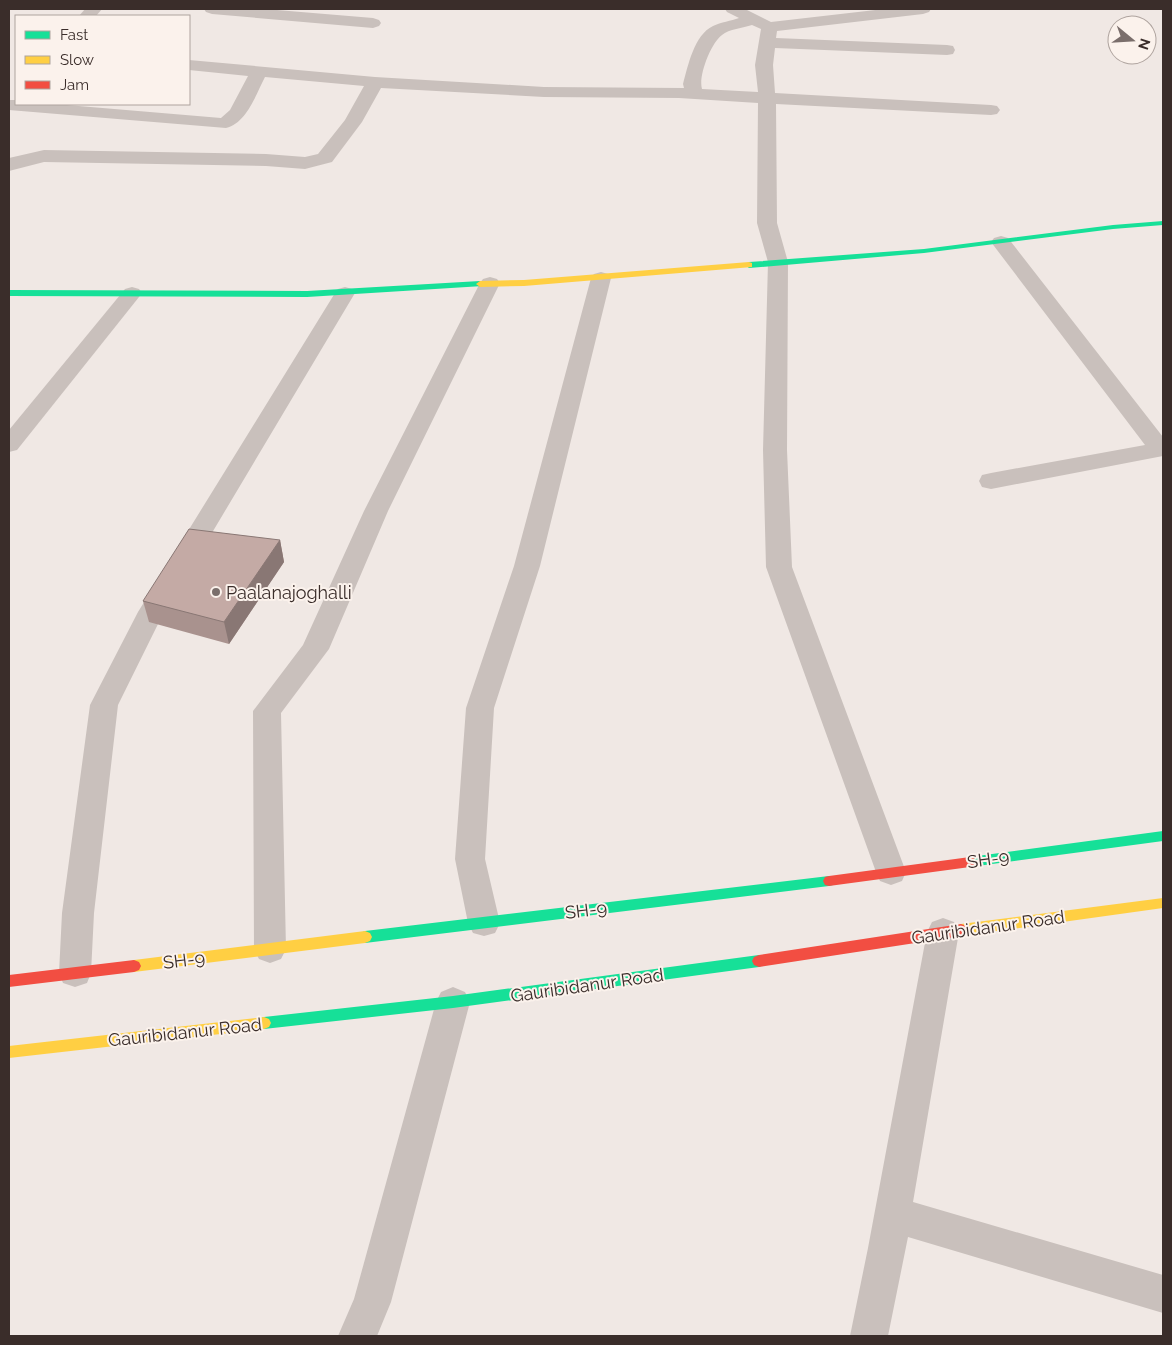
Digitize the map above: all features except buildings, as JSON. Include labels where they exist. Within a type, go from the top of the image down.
[{"type":"main road","points":[[9,293],[344,293],[490,283],[524,284],[924,251],[1113,227],[1163,223]]},
{"type":"main road","name":"SH-9","points":[[9,981],[891,872],[1163,836]]},
{"type":"main road","name":"Gauribidanur Road","points":[[9,1052],[453,1002],[692,971],[943,932],[1163,903]]},
{"type":"street","points":[[212,9],[373,23]]},
{"type":"street","points":[[733,9],[763,30],[923,9]]},
{"type":"street","points":[[695,94],[692,84],[699,58],[708,41],[717,30],[763,30],[947,50]]},
{"type":"street","points":[[763,30],[767,98],[767,223],[778,262],[775,450],[779,567],[891,872]]},
{"type":"street","points":[[190,65],[375,82],[544,92],[695,94],[991,110]]},
{"type":"street","points":[[9,165],[21,160],[44,156],[83,135],[226,122],[238,113],[260,70]]},
{"type":"street","points":[[9,104],[83,135],[266,160],[305,163],[325,158],[353,122],[375,82]]},
{"type":"street","points":[[990,481],[1162,449],[1001,242]]},
{"type":"street","points":[[484,923],[470,859],[480,708],[527,566],[602,278]]},
{"type":"street","points":[[270,949],[267,712],[315,649],[376,511],[490,283]]},
{"type":"street","points":[[9,445],[132,293]]},
{"type":"street","points":[[74,973],[78,913],[104,705],[147,619],[344,293]]},
{"type":"street","points":[[869,1336],[943,932]]},
{"type":"street","points":[[357,1336],[372,1302],[453,1002]]},
{"type":"street","points":[[892,1214],[1163,1294]]},
{"type":"traffic: fast","points":[[749,265],[924,251],[1113,227],[1163,223]]},
{"type":"traffic: fast","points":[[9,293],[307,294],[480,284]]},
{"type":"traffic: fast","points":[[970,862],[1163,836]]},
{"type":"traffic: fast","points":[[365,937],[829,881]]},
{"type":"traffic: fast","points":[[264,1023],[453,1002],[759,961]]},
{"type":"traffic: slow","points":[[480,284],[524,283],[749,265]]},
{"type":"traffic: slow","points":[[961,930],[1163,903]]},
{"type":"traffic: slow","points":[[134,966],[365,937]]},
{"type":"traffic: slow","points":[[9,1052],[264,1023]]},
{"type":"traffic: jam","points":[[829,881],[970,862]]},
{"type":"traffic: jam","points":[[759,961],[961,930]]},
{"type":"traffic: jam","points":[[9,981],[134,966]]},
{"type":"place","name":"Paalanajoghalli","points":[[216,592]]}]
